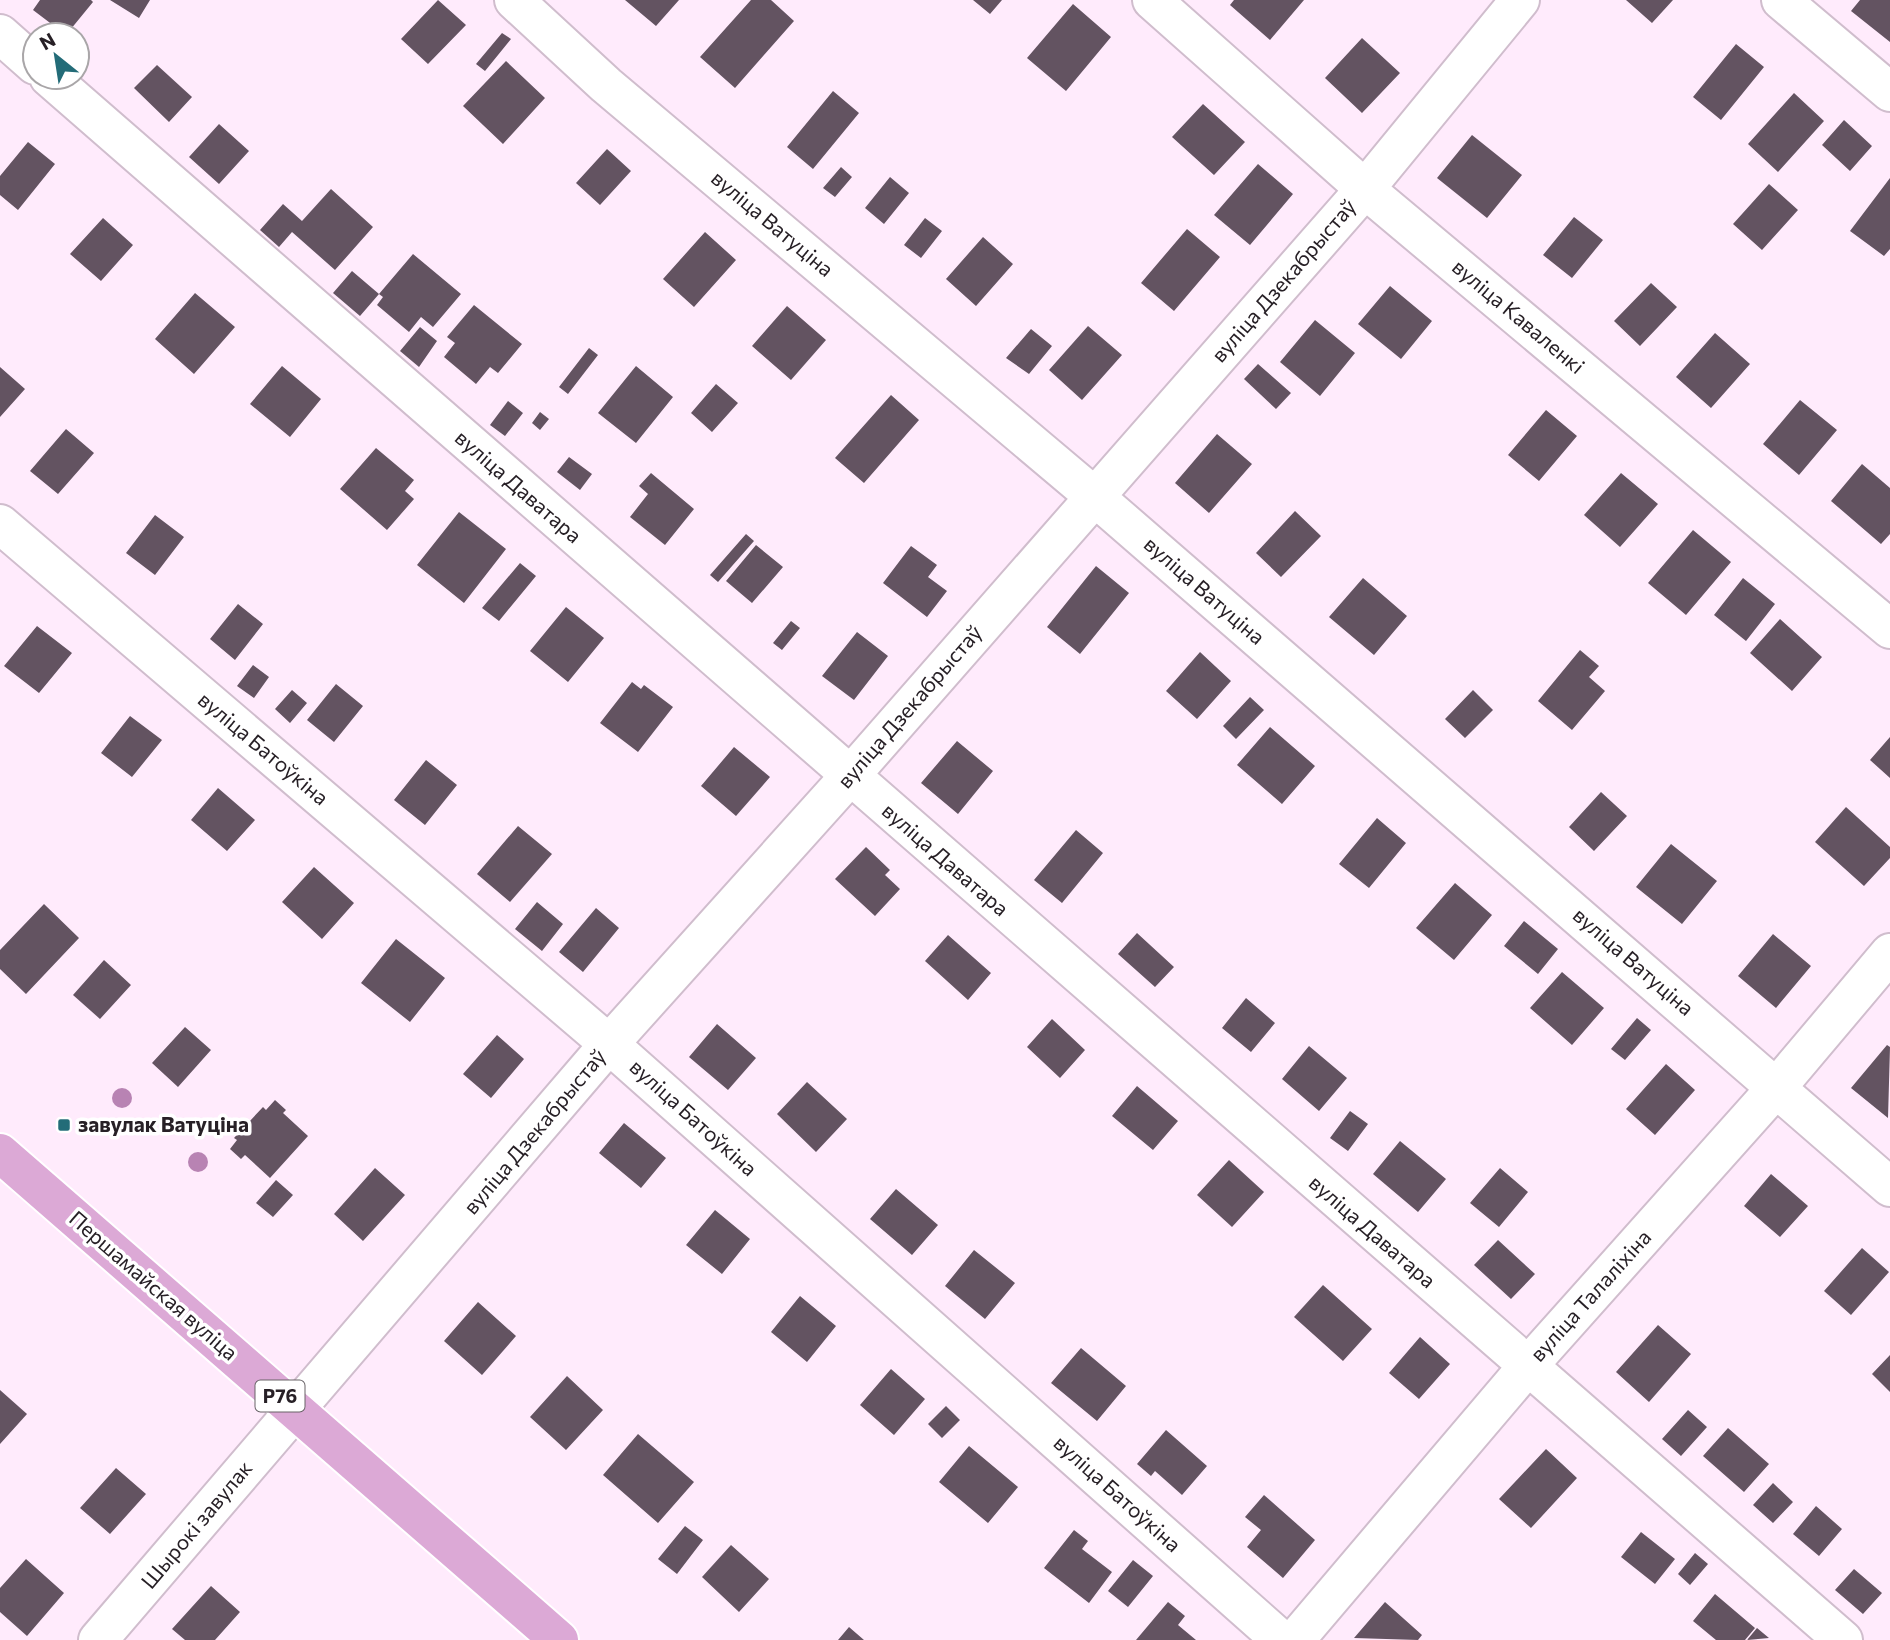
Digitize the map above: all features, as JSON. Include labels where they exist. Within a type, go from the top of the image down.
[{"type":"main road","name":"Першамайская вуліца","points":[[0,1153],[559,1640]]},
{"type":"street","name":"вуліца Ватуціна","points":[[514,0],[606,85],[1095,497],[1890,1187]]},
{"type":"street","name":"вуліца Каваленкі","points":[[1152,0],[1365,189],[1890,628]]},
{"type":"street","name":"вуліца Дзекабрыстаў","points":[[295,1410],[369,1329],[609,1044],[849,777],[1365,189],[1520,0]]},
{"type":"street","points":[[1782,0],[1890,92]]},
{"type":"street","points":[[0,34],[21,53]]},
{"type":"street","name":"вуліца Даватара","points":[[65,91],[849,777],[1843,1640]]},
{"type":"street","name":"вуліца Батоўкіна","points":[[0,524],[609,1044],[1281,1640]]},
{"type":"street","name":"вуліца Талаліхіна","points":[[1295,1640],[1527,1367],[1777,1087],[1890,953]]},
{"type":"street","name":"Шырокі завулак","points":[[98,1640],[295,1410]]},
{"type":"building","points":[[40,0],[93,2],[77,21],[48,21],[33,10]]},
{"type":"building","points":[[110,0],[150,0],[139,18]]},
{"type":"building","points":[[438,0],[466,25],[428,64],[401,39]]},
{"type":"building","points":[[625,0],[679,0],[656,26]]},
{"type":"building","points":[[751,0],[771,0],[794,21],[735,88],[700,57]]},
{"type":"building","points":[[973,0],[1002,0],[990,14]]},
{"type":"building","points":[[1234,0],[1304,0],[1270,40],[1230,5]]},
{"type":"building","points":[[1626,0],[1673,0],[1652,23]]},
{"type":"building","points":[[1860,0],[1890,0],[1890,42],[1851,11]]},
{"type":"building","points":[[1073,4],[1111,37],[1066,91],[1027,58]]},
{"type":"building","points":[[502,33],[511,39],[485,71],[476,64]]},
{"type":"building","points":[[1362,38],[1400,73],[1362,113],[1325,78]]},
{"type":"building","points":[[1736,44],[1764,67],[1721,120],[1693,97]]},
{"type":"building","points":[[506,61],[545,98],[503,144],[463,106]]},
{"type":"building","points":[[157,65],[192,97],[169,122],[134,88]]},
{"type":"building","points":[[833,91],[859,113],[813,169],[787,147]]},
{"type":"building","points":[[1794,93],[1824,121],[1778,172],[1748,144]]},
{"type":"building","points":[[1203,104],[1245,142],[1214,175],[1172,137]]},
{"type":"building","points":[[1844,120],[1872,146],[1850,171],[1822,145]]},
{"type":"building","points":[[219,124],[249,151],[219,184],[189,157]]},
{"type":"building","points":[[1472,135],[1522,175],[1487,218],[1437,178]]},
{"type":"building","points":[[28,142],[55,164],[18,210],[0,195],[0,176]]},
{"type":"building","points":[[607,149],[631,171],[600,205],[576,183]]},
{"type":"building","points":[[1258,164],[1293,194],[1250,245],[1214,215]]},
{"type":"building","points":[[841,167],[852,177],[835,197],[823,188]]},
{"type":"building","points":[[890,177],[909,193],[884,224],[865,208]]},
{"type":"building","points":[[1890,178],[1890,249],[1884,256],[1850,231]]},
{"type":"building","points":[[1769,184],[1798,210],[1762,250],[1733,224]]},
{"type":"building","points":[[331,189],[373,227],[335,270],[292,232],[279,247],[260,230],[283,204],[302,221]]},
{"type":"building","points":[[1574,217],[1603,240],[1572,278],[1543,255]]},
{"type":"building","points":[[103,218],[133,245],[101,281],[70,254]]},
{"type":"building","points":[[925,218],[942,231],[921,258],[904,245]]},
{"type":"building","points":[[1187,229],[1220,257],[1174,311],[1141,283]]},
{"type":"building","points":[[705,232],[736,260],[694,307],[663,279]]},
{"type":"building","points":[[983,237],[1013,264],[976,306],[946,279]]},
{"type":"building","points":[[413,254],[461,294],[433,327],[421,317],[409,332],[377,305],[383,297],[379,294]]},
{"type":"building","points":[[352,271],[379,294],[360,316],[333,293]]},
{"type":"building","points":[[1651,283],[1677,307],[1640,346],[1614,321]]},
{"type":"building","points":[[1390,286],[1432,321],[1401,359],[1358,324]]},
{"type":"building","points":[[195,293],[235,327],[194,374],[155,339]]},
{"type":"building","points":[[474,305],[522,344],[498,373],[490,367],[476,384],[444,357],[455,343],[447,337]]},
{"type":"building","points":[[787,306],[826,340],[791,380],[752,346]]},
{"type":"building","points":[[1315,320],[1355,353],[1320,396],[1280,362]]},
{"type":"building","points":[[1088,326],[1122,355],[1082,400],[1049,370]]},
{"type":"building","points":[[420,327],[437,341],[419,367],[400,351]]},
{"type":"building","points":[[1031,329],[1052,346],[1029,374],[1006,358]]},
{"type":"building","points":[[1715,333],[1750,364],[1711,408],[1676,377]]},
{"type":"building","points":[[589,348],[598,355],[568,394],[559,387]]},
{"type":"building","points":[[1258,364],[1291,393],[1276,409],[1244,379]]},
{"type":"building","points":[[282,366],[321,399],[290,437],[250,404]]},
{"type":"building","points":[[636,366],[673,397],[636,443],[598,413]]},
{"type":"building","points":[[0,367],[25,389],[0,417]]},
{"type":"building","points":[[716,384],[738,403],[712,432],[691,413]]},
{"type":"building","points":[[891,395],[919,420],[864,483],[835,458]]},
{"type":"building","points":[[1800,400],[1837,430],[1799,475],[1763,444]]},
{"type":"building","points":[[508,401],[523,413],[505,436],[490,425]]},
{"type":"building","points":[[1546,410],[1577,436],[1539,481],[1508,455]]},
{"type":"building","points":[[540,412],[549,419],[540,430],[532,423]]},
{"type":"building","points":[[66,429],[94,453],[58,494],[30,471]]},
{"type":"building","points":[[1217,434],[1252,464],[1209,513],[1175,483]]},
{"type":"building","points":[[376,448],[414,480],[405,491],[414,499],[387,530],[340,489]]},
{"type":"building","points":[[569,457],[592,474],[580,490],[557,472]]},
{"type":"building","points":[[1862,464],[1890,488],[1890,534],[1881,544],[1831,501]]},
{"type":"building","points":[[651,473],[694,509],[665,545],[630,517],[648,494],[639,486]]},
{"type":"building","points":[[1621,473],[1658,504],[1620,547],[1584,515]]},
{"type":"building","points":[[1295,511],[1321,536],[1281,577],[1256,553]]},
{"type":"building","points":[[459,512],[506,549],[464,603],[417,565]]},
{"type":"building","points":[[155,515],[184,537],[155,575],[126,553]]},
{"type":"building","points":[[1693,530],[1731,562],[1686,615],[1648,583]]},
{"type":"building","points":[[746,534],[754,541],[718,582],[710,575]]},
{"type":"building","points":[[756,545],[783,567],[752,603],[726,581]]},
{"type":"building","points":[[911,546],[937,565],[928,577],[947,591],[927,617],[883,583]]},
{"type":"building","points":[[520,563],[536,576],[499,621],[482,608]]},
{"type":"building","points":[[1096,566],[1129,593],[1080,654],[1047,627]]},
{"type":"building","points":[[1363,578],[1407,616],[1374,655],[1329,617]]},
{"type":"building","points":[[1743,578],[1775,604],[1746,641],[1714,615]]},
{"type":"building","points":[[238,604],[263,624],[235,660],[210,639]]},
{"type":"building","points":[[566,607],[604,638],[568,682],[530,651]]},
{"type":"building","points":[[1780,619],[1822,657],[1792,691],[1750,653]]},
{"type":"building","points":[[791,621],[800,628],[782,650],[773,643]]},
{"type":"building","points":[[37,626],[72,653],[39,693],[4,666]]},
{"type":"building","points":[[857,632],[888,656],[854,700],[822,676]]},
{"type":"building","points":[[1580,650],[1599,666],[1589,677],[1605,691],[1572,730],[1538,701]]},
{"type":"building","points":[[1200,652],[1231,681],[1197,719],[1166,691]]},
{"type":"building","points":[[253,665],[269,677],[254,698],[237,686]]},
{"type":"building","points":[[632,682],[641,689],[644,685],[673,707],[638,752],[600,723]]},
{"type":"building","points":[[336,684],[363,706],[334,742],[307,720]]},
{"type":"building","points":[[292,690],[307,703],[290,723],[275,709]]},
{"type":"building","points":[[1473,690],[1493,710],[1465,738],[1445,719]]},
{"type":"building","points":[[1250,697],[1264,710],[1236,739],[1223,726]]},
{"type":"building","points":[[130,716],[162,740],[132,777],[101,753]]},
{"type":"building","points":[[1270,727],[1315,766],[1282,804],[1237,765]]},
{"type":"building","points":[[1890,737],[1890,778],[1870,760]]},
{"type":"building","points":[[957,741],[993,771],[958,814],[921,783]]},
{"type":"building","points":[[734,747],[770,777],[736,816],[701,786]]},
{"type":"building","points":[[426,760],[457,785],[425,825],[394,800]]},
{"type":"building","points":[[218,788],[255,820],[227,851],[191,820]]},
{"type":"building","points":[[1601,792],[1627,816],[1594,851],[1569,827]]},
{"type":"building","points":[[1846,807],[1890,847],[1890,858],[1864,886],[1815,842]]},
{"type":"building","points":[[1377,818],[1406,843],[1369,888],[1339,864]]},
{"type":"building","points":[[518,826],[552,854],[510,902],[477,874]]},
{"type":"building","points":[[1076,830],[1103,853],[1062,903],[1034,880]]},
{"type":"building","points":[[1671,844],[1717,881],[1682,924],[1636,887]]},
{"type":"building","points":[[866,847],[890,870],[885,875],[900,889],[875,916],[835,879]]},
{"type":"building","points":[[314,867],[354,903],[322,939],[282,902]]},
{"type":"building","points":[[1455,883],[1492,915],[1454,960],[1416,928]]},
{"type":"building","points":[[537,902],[563,924],[542,951],[515,929]]},
{"type":"building","points":[[44,904],[79,938],[26,994],[0,969],[0,950]]},
{"type":"building","points":[[596,908],[619,928],[583,972],[559,952]]},
{"type":"building","points":[[1524,921],[1558,949],[1538,974],[1504,946]]},
{"type":"building","points":[[1137,933],[1174,967],[1155,987],[1118,954]]},
{"type":"building","points":[[1773,934],[1811,966],[1776,1008],[1738,976]]},
{"type":"building","points":[[948,935],[991,973],[968,1000],[925,961]]},
{"type":"building","points":[[396,939],[445,978],[410,1022],[361,983]]},
{"type":"building","points":[[104,960],[131,985],[100,1019],[73,995]]},
{"type":"building","points":[[1562,972],[1604,1008],[1572,1045],[1530,1008]]},
{"type":"building","points":[[1246,998],[1275,1023],[1251,1052],[1222,1028]]},
{"type":"building","points":[[1637,1018],[1651,1030],[1625,1060],[1611,1049]]},
{"type":"building","points":[[1052,1019],[1085,1050],[1060,1078],[1027,1047]]},
{"type":"building","points":[[717,1024],[756,1058],[728,1090],[689,1057]]},
{"type":"building","points":[[185,1027],[211,1050],[178,1087],[152,1063]]},
{"type":"building","points":[[497,1035],[524,1059],[491,1098],[463,1074]]},
{"type":"building","points":[[1887,1045],[1890,1047],[1888,1118],[1851,1088]]},
{"type":"building","points":[[1309,1046],[1347,1078],[1319,1111],[1282,1079]]},
{"type":"building","points":[[1666,1064],[1695,1090],[1655,1135],[1626,1109]]},
{"type":"building","points":[[807,1082],[847,1119],[816,1152],[777,1114]]},
{"type":"building","points":[[1137,1086],[1178,1121],[1153,1150],[1112,1116]]},
{"type":"building","points":[[275,1100],[286,1110],[283,1113],[308,1136],[270,1178],[245,1155],[241,1159],[230,1149],[237,1140],[234,1138],[263,1107],[266,1110]]},
{"type":"building","points":[[1350,1111],[1368,1124],[1348,1151],[1330,1138]]},
{"type":"building","points":[[624,1123],[666,1158],[641,1188],[599,1153]]},
{"type":"building","points":[[1400,1141],[1446,1179],[1418,1212],[1373,1174]]},
{"type":"building","points":[[1229,1160],[1264,1192],[1232,1227],[1197,1195]]},
{"type":"building","points":[[375,1168],[405,1195],[363,1241],[334,1214]]},
{"type":"building","points":[[1500,1168],[1528,1192],[1499,1227],[1470,1203]]},
{"type":"building","points":[[1771,1174],[1808,1206],[1780,1237],[1744,1206]]},
{"type":"building","points":[[276,1180],[293,1195],[273,1217],[256,1203]]},
{"type":"building","points":[[896,1189],[938,1225],[912,1255],[870,1219]]},
{"type":"building","points":[[715,1210],[750,1239],[722,1274],[686,1245]]},
{"type":"building","points":[[1498,1240],[1535,1274],[1511,1299],[1474,1265]]},
{"type":"building","points":[[1862,1248],[1889,1272],[1851,1315],[1824,1291]]},
{"type":"building","points":[[974,1250],[1015,1283],[985,1319],[945,1286]]},
{"type":"building","points":[[1323,1285],[1372,1329],[1343,1361],[1294,1317]]},
{"type":"building","points":[[800,1296],[836,1326],[807,1362],[771,1332]]},
{"type":"building","points":[[478,1302],[516,1336],[482,1375],[444,1341]]},
{"type":"building","points":[[1658,1325],[1691,1354],[1649,1402],[1616,1372]]},
{"type":"building","points":[[1420,1337],[1450,1364],[1419,1399],[1389,1373]]},
{"type":"building","points":[[1081,1348],[1126,1386],[1097,1421],[1051,1383]]},
{"type":"building","points":[[1890,1355],[1890,1392],[1872,1374]]},
{"type":"building","points":[[891,1369],[925,1399],[894,1435],[860,1405]]},
{"type":"building","points":[[567,1376],[603,1410],[566,1450],[530,1417]]},
{"type":"building","points":[[0,1390],[27,1414],[0,1444]]},
{"type":"building","points":[[946,1406],[960,1420],[942,1438],[928,1424]]},
{"type":"building","points":[[1688,1410],[1707,1427],[1681,1456],[1662,1439]]},
{"type":"building","points":[[1728,1428],[1769,1464],[1744,1492],[1703,1456]]},
{"type":"building","points":[[1166,1430],[1207,1466],[1182,1495],[1155,1471],[1151,1476],[1137,1464]]},
{"type":"building","points":[[638,1434],[694,1482],[658,1523],[603,1475]]},
{"type":"building","points":[[969,1446],[1018,1487],[988,1523],[939,1482]]},
{"type":"building","points":[[1546,1449],[1577,1478],[1531,1528],[1499,1499]]},
{"type":"building","points":[[116,1468],[146,1494],[110,1534],[80,1508]]},
{"type":"building","points":[[1773,1483],[1793,1502],[1773,1523],[1753,1505]]},
{"type":"building","points":[[1264,1495],[1315,1540],[1283,1578],[1247,1547],[1261,1530],[1245,1517]]},
{"type":"building","points":[[1816,1506],[1842,1529],[1819,1556],[1793,1534]]},
{"type":"building","points":[[685,1526],[703,1540],[677,1574],[658,1559]]},
{"type":"building","points":[[1074,1530],[1088,1541],[1082,1549],[1112,1572],[1089,1603],[1044,1568]]},
{"type":"building","points":[[1641,1532],[1675,1559],[1655,1584],[1621,1557]]},
{"type":"building","points":[[731,1545],[769,1579],[739,1612],[702,1577]]},
{"type":"building","points":[[1695,1553],[1708,1564],[1690,1585],[1678,1574]]},
{"type":"building","points":[[26,1559],[64,1593],[27,1636],[0,1612],[0,1588]]},
{"type":"building","points":[[1133,1560],[1153,1576],[1128,1607],[1108,1591]]},
{"type":"building","points":[[1854,1569],[1882,1593],[1863,1614],[1835,1590]]},
{"type":"building","points":[[211,1586],[240,1612],[215,1640],[185,1640],[172,1629]]},
{"type":"building","points":[[1715,1594],[1755,1628],[1745,1640],[1716,1640],[1693,1621]]},
{"type":"building","points":[[1168,1602],[1185,1616],[1178,1625],[1196,1640],[1136,1640]]},
{"type":"building","points":[[1385,1602],[1422,1635],[1418,1640],[1354,1638]]},
{"type":"building","points":[[849,1627],[864,1640],[838,1640]]},
{"type":"building","points":[[1757,1628],[1769,1638],[1747,1640]]},
{"type":"place","name":"завулак Ватуціна","points":[[64,1125]]}]
